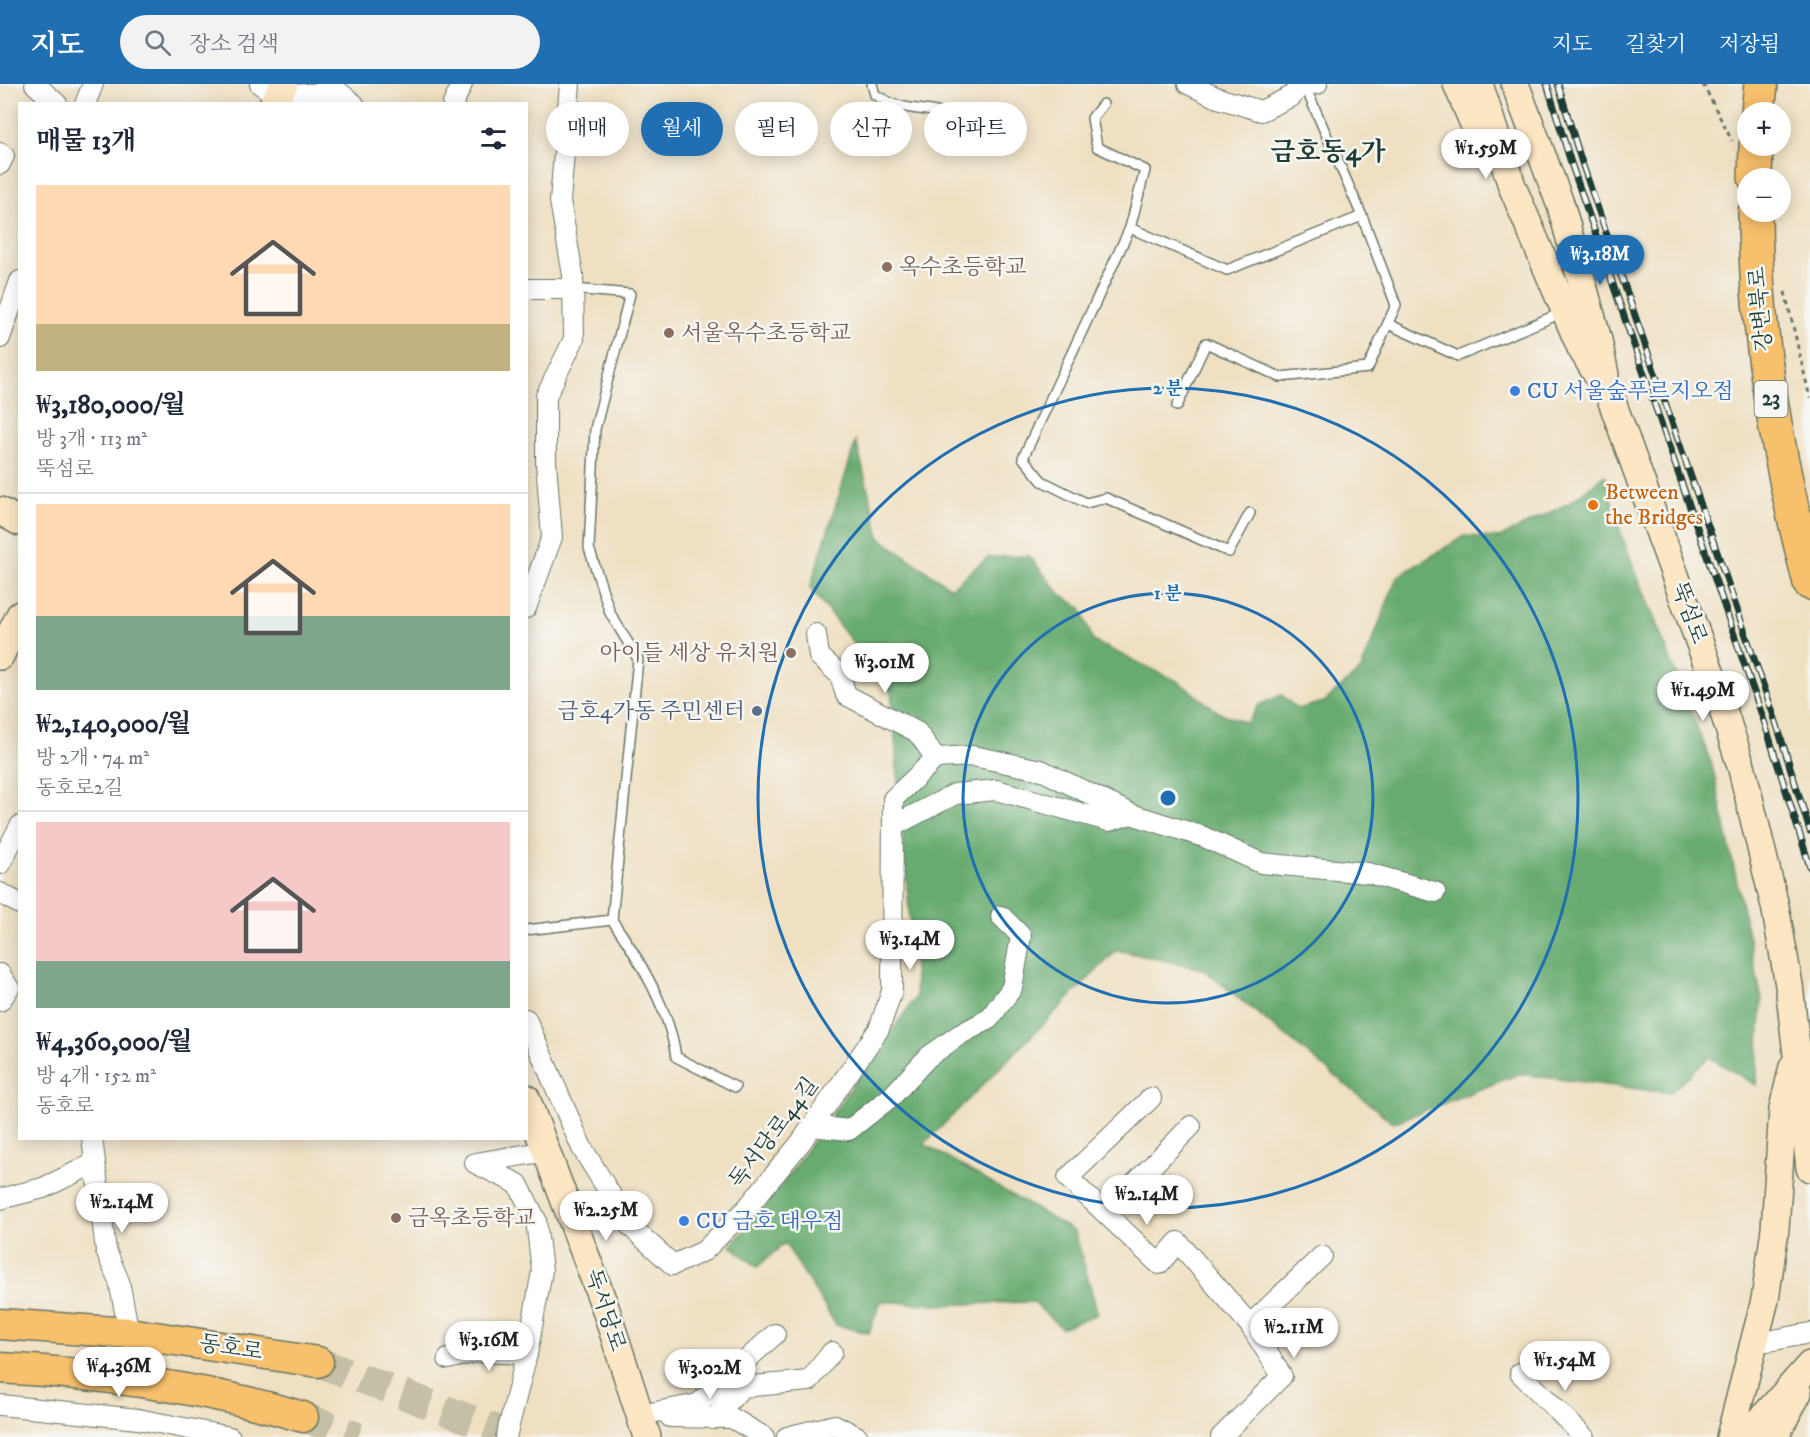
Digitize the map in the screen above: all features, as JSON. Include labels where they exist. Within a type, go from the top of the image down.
[{"type":"highway","points":[[1759,102],[1761,84]]},
{"type":"highway","name":"강변북로","points":[[1755,222],[1758,285],[1770,394],[1789,494],[1810,583]]},
{"type":"main road","points":[[1457,84],[1566,356],[1610,396]]},
{"type":"main road","name":"뚝섬로","points":[[1479,84],[1512,186],[1542,259],[1581,348],[1610,396],[1716,688],[1742,769],[1775,906],[1798,1048],[1810,1168]]},
{"type":"main road","points":[[1498,84],[1526,171],[1598,340]]},
{"type":"main road","points":[[1515,84],[1561,206],[1598,340],[1610,396]]},
{"type":"main road","points":[[0,511],[18,521]]},
{"type":"main road","points":[[0,656],[18,621]]},
{"type":"main road","points":[[1730,1437],[1756,1339],[1775,1228],[1783,1109],[1798,1048]]},
{"type":"main road","name":"독서당로","points":[[528,1103],[601,1295],[638,1423]]},
{"type":"main road","name":"동호로","points":[[0,1324],[129,1333],[318,1362]]},
{"type":"main road","points":[[1746,1437],[1810,1365]]},
{"type":"main road","points":[[0,1368],[95,1374],[246,1400],[303,1417]]},
{"type":"main road","points":[[1774,1437],[1810,1371]]},
{"type":"main road","points":[[638,1423],[668,1437]]},
{"type":"street","points":[[35,84],[55,102]]},
{"type":"street","points":[[86,102],[93,84]]},
{"type":"street","points":[[454,102],[462,84]]},
{"type":"street","points":[[528,603],[552,537],[546,464],[546,396],[574,339],[573,289],[560,201],[570,84]]},
{"type":"street","points":[[1188,84],[1218,98],[1261,111],[1292,96],[1302,84]]},
{"type":"street","points":[[275,94],[339,92],[352,102]]},
{"type":"street","points":[[0,153],[4,156],[0,164]]},
{"type":"street","points":[[0,338],[18,287]]},
{"type":"street","points":[[528,289],[573,289]]},
{"type":"street","points":[[816,634],[819,656],[840,675],[846,695],[917,732],[936,758],[973,756],[1041,770],[1131,814],[1204,837],[1261,863],[1368,873],[1435,892]]},
{"type":"street","name":"독서당로44길","points":[[528,1025],[582,1149],[630,1226],[673,1265],[704,1251],[747,1208],[812,1126],[879,1029],[892,991],[893,799],[936,758]]},
{"type":"street","points":[[893,826],[955,794],[996,790],[1109,821],[1131,814]]},
{"type":"street","points":[[0,864],[18,830]]},
{"type":"street","points":[[0,893],[18,903]]},
{"type":"street","points":[[812,1126],[849,1130],[892,1096],[928,1058],[959,1035],[989,1019],[1012,988],[1021,936],[1001,916]]},
{"type":"street","points":[[0,974],[9,988],[0,1001]]},
{"type":"street","points":[[1150,1098],[1068,1178],[1159,1264],[1178,1242],[1250,1325],[1282,1376],[1221,1437]]},
{"type":"street","points":[[1106,1213],[1191,1126]]},
{"type":"street","points":[[92,1140],[106,1251],[119,1281],[129,1333]]},
{"type":"street","points":[[506,1437],[527,1354],[542,1271],[536,1220],[518,1184],[475,1163],[548,1151]]},
{"type":"street","points":[[0,1199],[43,1188],[95,1163]]},
{"type":"street","points":[[1250,1325],[1322,1256]]},
{"type":"street","points":[[1756,1339],[1769,1341],[1810,1333]]},
{"type":"street","points":[[638,1423],[698,1404],[775,1334]]},
{"type":"street","points":[[448,1359],[475,1352],[527,1354]]},
{"type":"street","points":[[713,1419],[742,1388],[809,1381],[831,1352]]},
{"type":"street","points":[[1520,1373],[1584,1437]]},
{"type":"street","points":[[0,1405],[138,1419],[230,1437]]},
{"type":"street","points":[[638,1423],[732,1418],[764,1437]]},
{"type":"street","points":[[787,1437],[836,1425],[858,1437]]},
{"type":"lane","points":[[872,84],[875,95],[895,105],[924,110]]},
{"type":"lane","points":[[1177,406],[1206,343],[1280,377],[1368,368],[1396,305],[1362,216],[1302,84]]},
{"type":"lane","points":[[1103,104],[1092,118],[1097,147],[1145,170],[1130,228],[1023,458],[1042,482],[1086,503],[1106,498],[1229,552],[1250,513]]},
{"type":"lane","points":[[1130,228],[1227,270],[1362,216]]},
{"type":"lane","points":[[573,289],[630,294],[595,429],[589,548],[610,613],[638,659],[612,920],[636,954],[672,1030],[676,1057],[735,1087]]},
{"type":"lane","points":[[1388,324],[1458,356],[1552,317]]},
{"type":"lane","points":[[528,930],[612,920]]},
{"type":"path","points":[[1702,84],[1737,134]]},
{"type":"path","points":[[1784,291],[1810,398]]},
{"type":"green space","points":[[856,441],[880,538],[951,588],[988,557],[1029,556],[1060,594],[1081,608],[1093,641],[1177,681],[1220,713],[1247,723],[1259,705],[1282,695],[1297,709],[1324,702],[1361,670],[1397,577],[1464,536],[1499,538],[1569,503],[1605,475],[1621,534],[1712,765],[1762,1000],[1756,1085],[1709,1057],[1670,1093],[1519,1074],[1393,1123],[1203,969],[1117,950],[924,1144],[1075,1232],[1098,1314],[1061,1328],[1033,1302],[935,1305],[881,1301],[869,1333],[836,1325],[785,1243],[757,1267],[731,1246],[780,1187],[916,997],[891,691],[810,588]]},
{"type":"tunnel","points":[[318,1362],[516,1437]]},
{"type":"tunnel","points":[[303,1417],[358,1437]]},
{"type":"railway","points":[[1547,84],[1571,163],[1765,724],[1810,867]]},
{"type":"railway","points":[[1558,84],[1581,160],[1776,722],[1810,831]]},
{"type":"place","name":"옥수초등학교","points":[[887,267]]},
{"type":"place","name":"서울옥수초등학교","points":[[669,333]]},
{"type":"place","name":"CU 서울숲푸르지오점","points":[[1515,391]]},
{"type":"place","name":"Between the Bridges","points":[[1593,505]]},
{"type":"place","name":"아이들 세상 유치원","points":[[791,653]]},
{"type":"place","name":"금호4가동 주민센터","points":[[757,711]]},
{"type":"place","name":"금옥초등학교","points":[[396,1218]]},
{"type":"place","name":"CU 금호 대우점","points":[[684,1221]]},
{"type":"district","name":"금호동4가","points":[[1328,152]]}]
